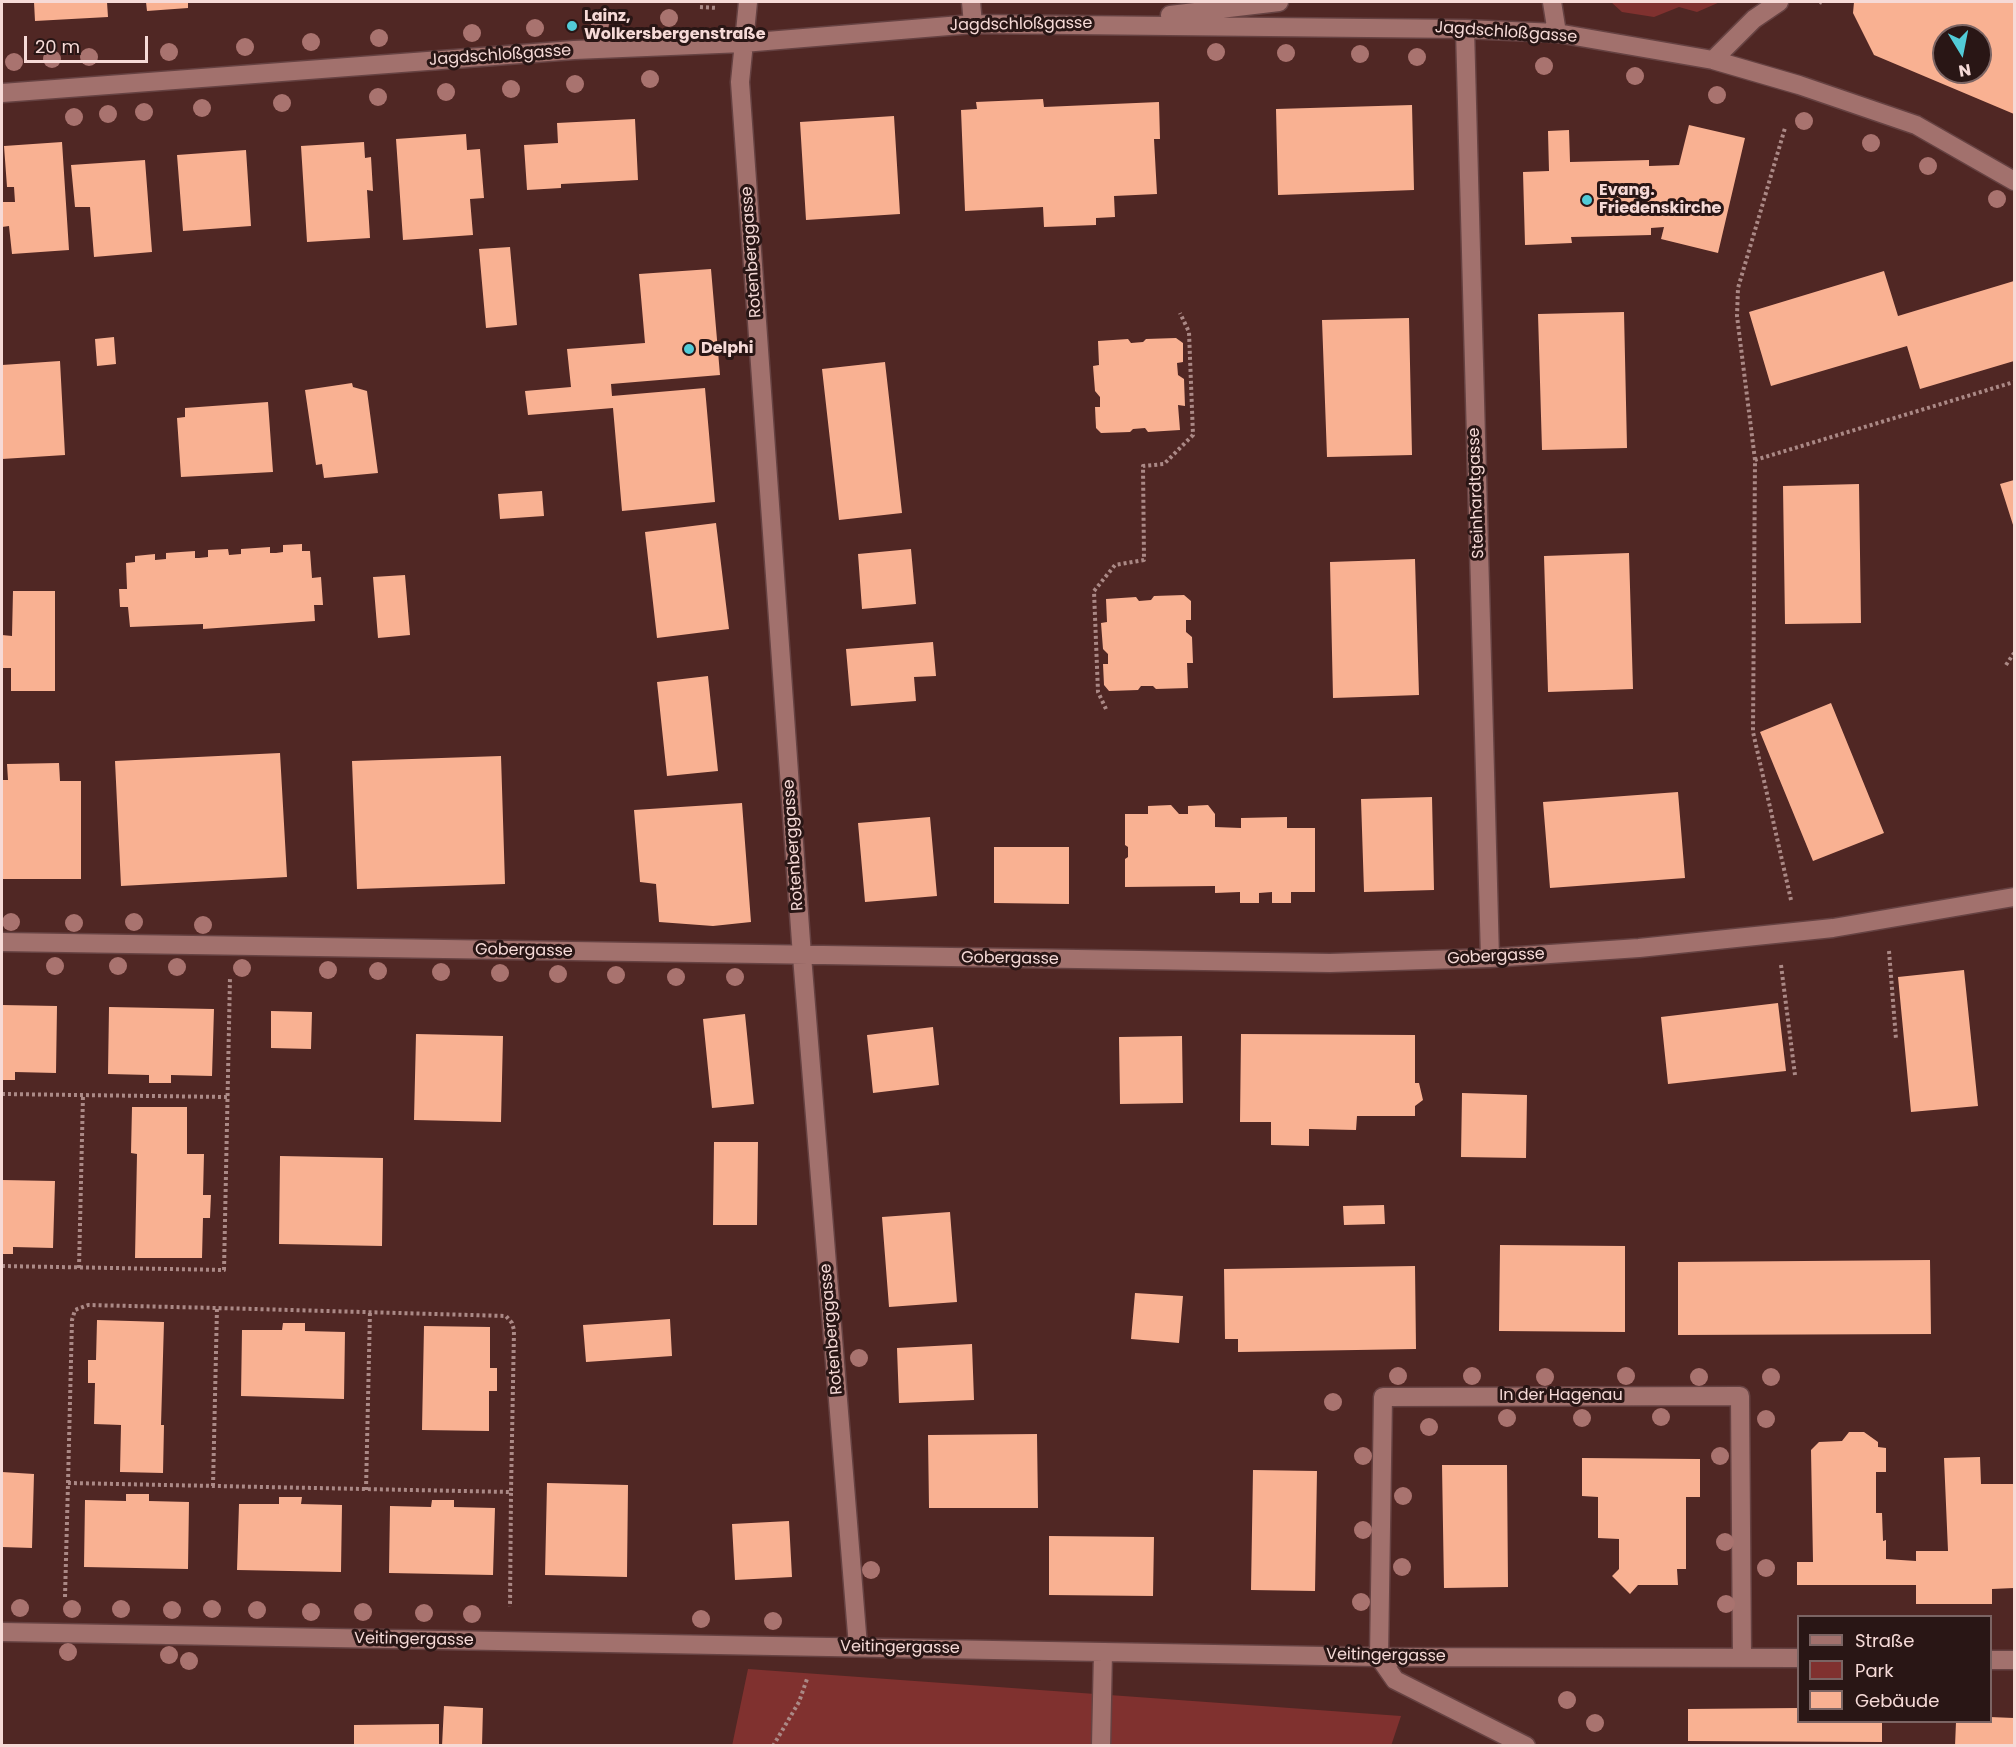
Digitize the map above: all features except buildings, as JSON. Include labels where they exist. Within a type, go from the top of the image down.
[{"type":"street","name":"Rotenberggasse","points":[[748,2],[740,82],[802,956],[858,1646]]},
{"type":"street","points":[[971,2],[973,24]]},
{"type":"street","points":[[1100,24],[1279,2]]},
{"type":"street","points":[[1552,2],[1557,33]]},
{"type":"street","points":[[1713,60],[1754,20],[1779,2]]},
{"type":"street","name":"Jagdschloßgasse","points":[[2,93],[574,50],[743,43],[973,24],[1465,29],[1557,33],[1713,60],[1798,85],[1916,125],[2014,181]]},
{"type":"street","name":"Steinhardtgasse","points":[[1465,29],[1490,958]]},
{"type":"street","name":"Gobergasse","points":[[2,942],[1330,963],[1490,958],[1640,948],[1811,931],[2014,897]]},
{"type":"street","name":"In der Hagenau","points":[[1379,1657],[1383,1397],[1740,1396],[1742,1657]]},
{"type":"street","name":"Veitingergasse","points":[[2,1632],[1379,1657],[1797,1658]]},
{"type":"street","points":[[1101,1746],[1103,1652]]},
{"type":"street","points":[[1379,1657],[1395,1680],[1526,1746]]},
{"type":"street","points":[[1992,1660],[2014,1660]]},
{"type":"path","points":[[700,7],[726,8]]},
{"type":"path","points":[[1785,128],[1738,288],[1737,316],[1755,460],[1753,732],[1791,900]]},
{"type":"path","points":[[1106,710],[1098,692],[1094,591],[1115,565],[1144,560],[1143,466],[1164,464],[1193,435],[1190,333],[1180,313]]},
{"type":"path","points":[[1755,460],[2014,382]]},
{"type":"path","points":[[2006,665],[2014,653]]},
{"type":"path","points":[[1889,951],[1896,1039]]},
{"type":"path","points":[[1781,965],[1795,1075]]},
{"type":"path","points":[[2,1266],[224,1270],[230,977]]},
{"type":"path","points":[[2,1094],[227,1097]]},
{"type":"path","points":[[79,1268],[83,1095]]},
{"type":"path","points":[[65,1597],[72,1320],[75,1311],[88,1305],[370,1311],[497,1314],[506,1316],[512,1323],[510,1607]]},
{"type":"path","points":[[213,1486],[217,1308]]},
{"type":"path","points":[[366,1490],[370,1311]]},
{"type":"path","points":[[68,1483],[511,1492]]},
{"type":"path","points":[[773,1746],[799,1702],[807,1679]]},
{"type":"green space","points":[[1611,2],[1720,2],[1697,12],[1679,7],[1654,17],[1622,12]]},
{"type":"green space","points":[[748,1669],[1401,1716],[1391,1746],[732,1746]]},
{"type":"place","name":"Lainz, Wolkersbergenstraße","points":[[572,26]]},
{"type":"place","name":"Evang. Friedenskirche","points":[[1587,200]]},
{"type":"place","name":"Delphi","points":[[689,349]]}]
